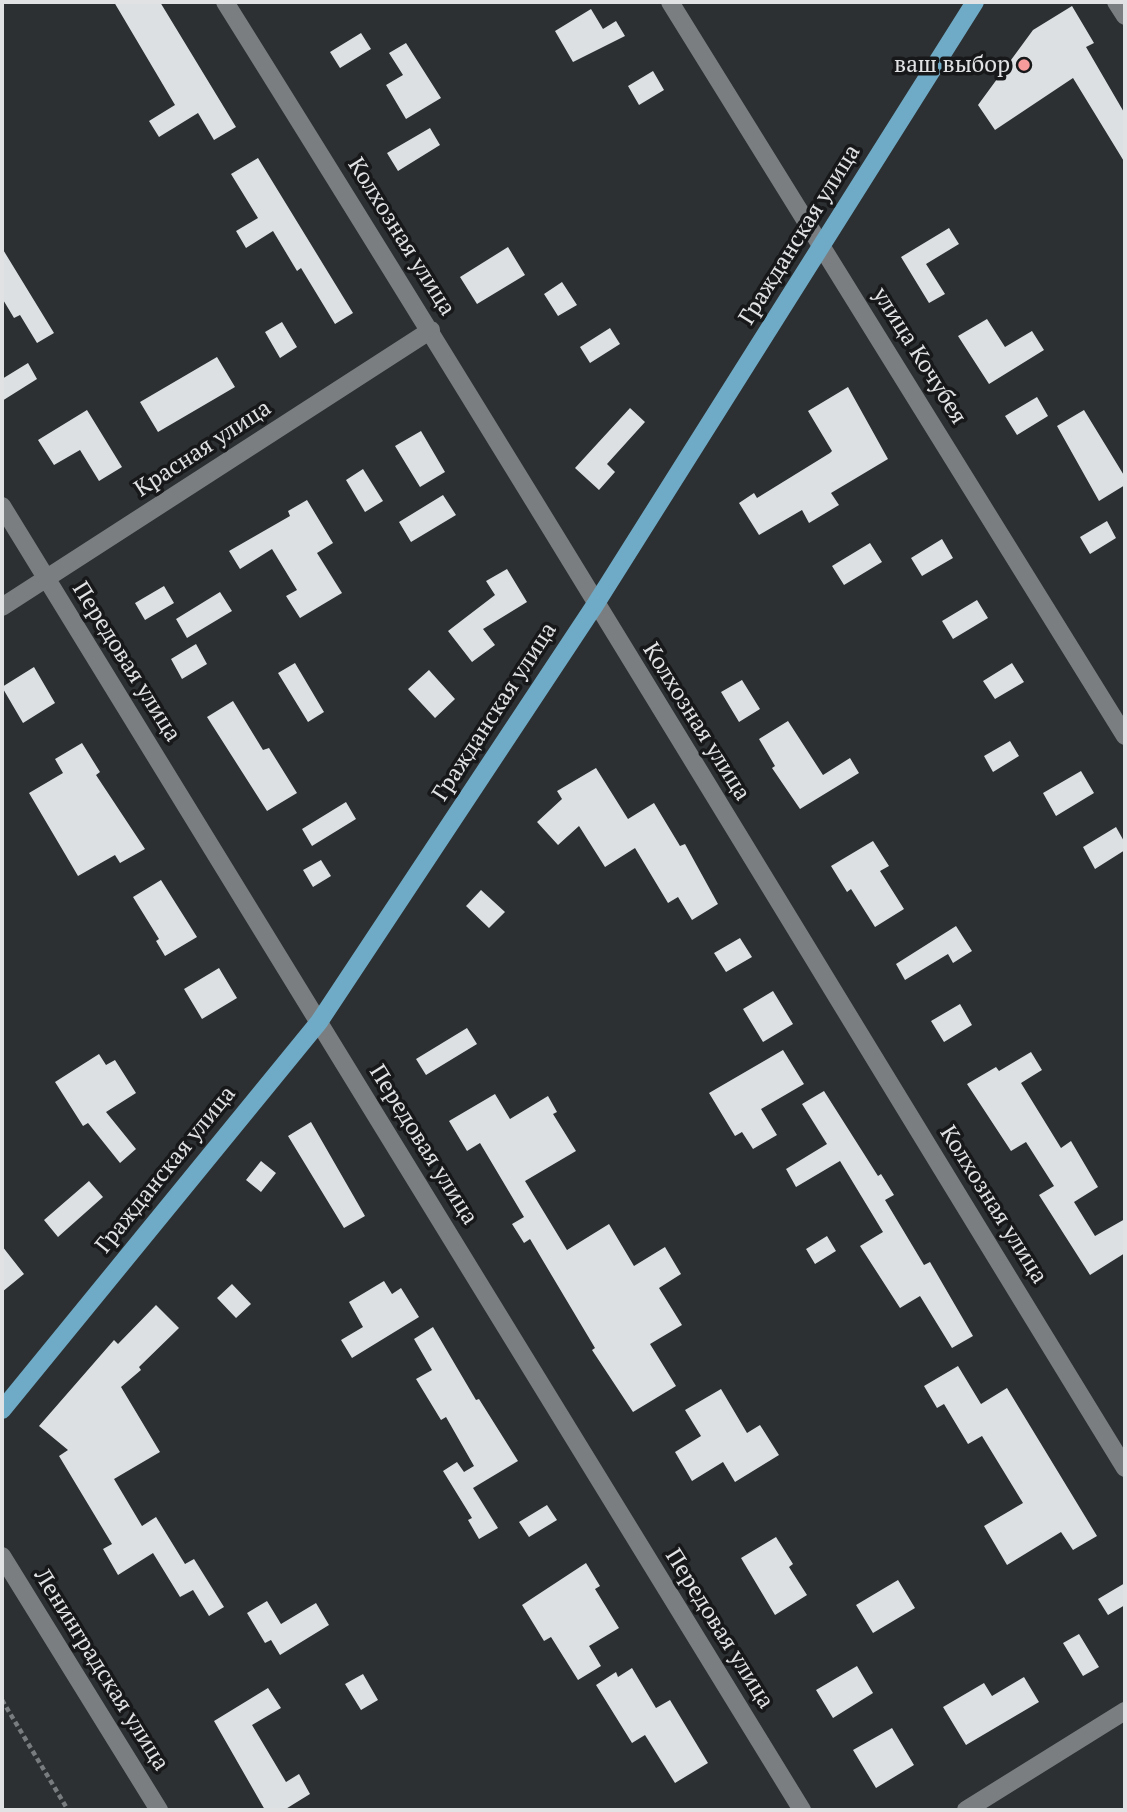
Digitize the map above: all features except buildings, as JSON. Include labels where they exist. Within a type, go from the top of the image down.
[{"type":"main road","name":"Гражданская улица","points":[[2,1410],[318,1022],[595,605],[975,2]]},
{"type":"street","name":"Колхозная улица","points":[[225,2],[431,331],[595,605],[1125,1468]]},
{"type":"street","name":"улица Кочубея","points":[[670,2],[1125,736]]},
{"type":"street","points":[[1116,2],[1125,16]]},
{"type":"street","name":"Красная улица","points":[[2,607],[431,331]]},
{"type":"street","name":"Передовая улица","points":[[2,506],[802,1810]]},
{"type":"street","name":"Ленинградская улица","points":[[2,1556],[159,1810]]},
{"type":"street","points":[[966,1810],[1125,1712]]},
{"type":"path","points":[[2,1700],[68,1810]]},
{"type":"place","name":"ваш выбор","points":[[1024,65]]}]
